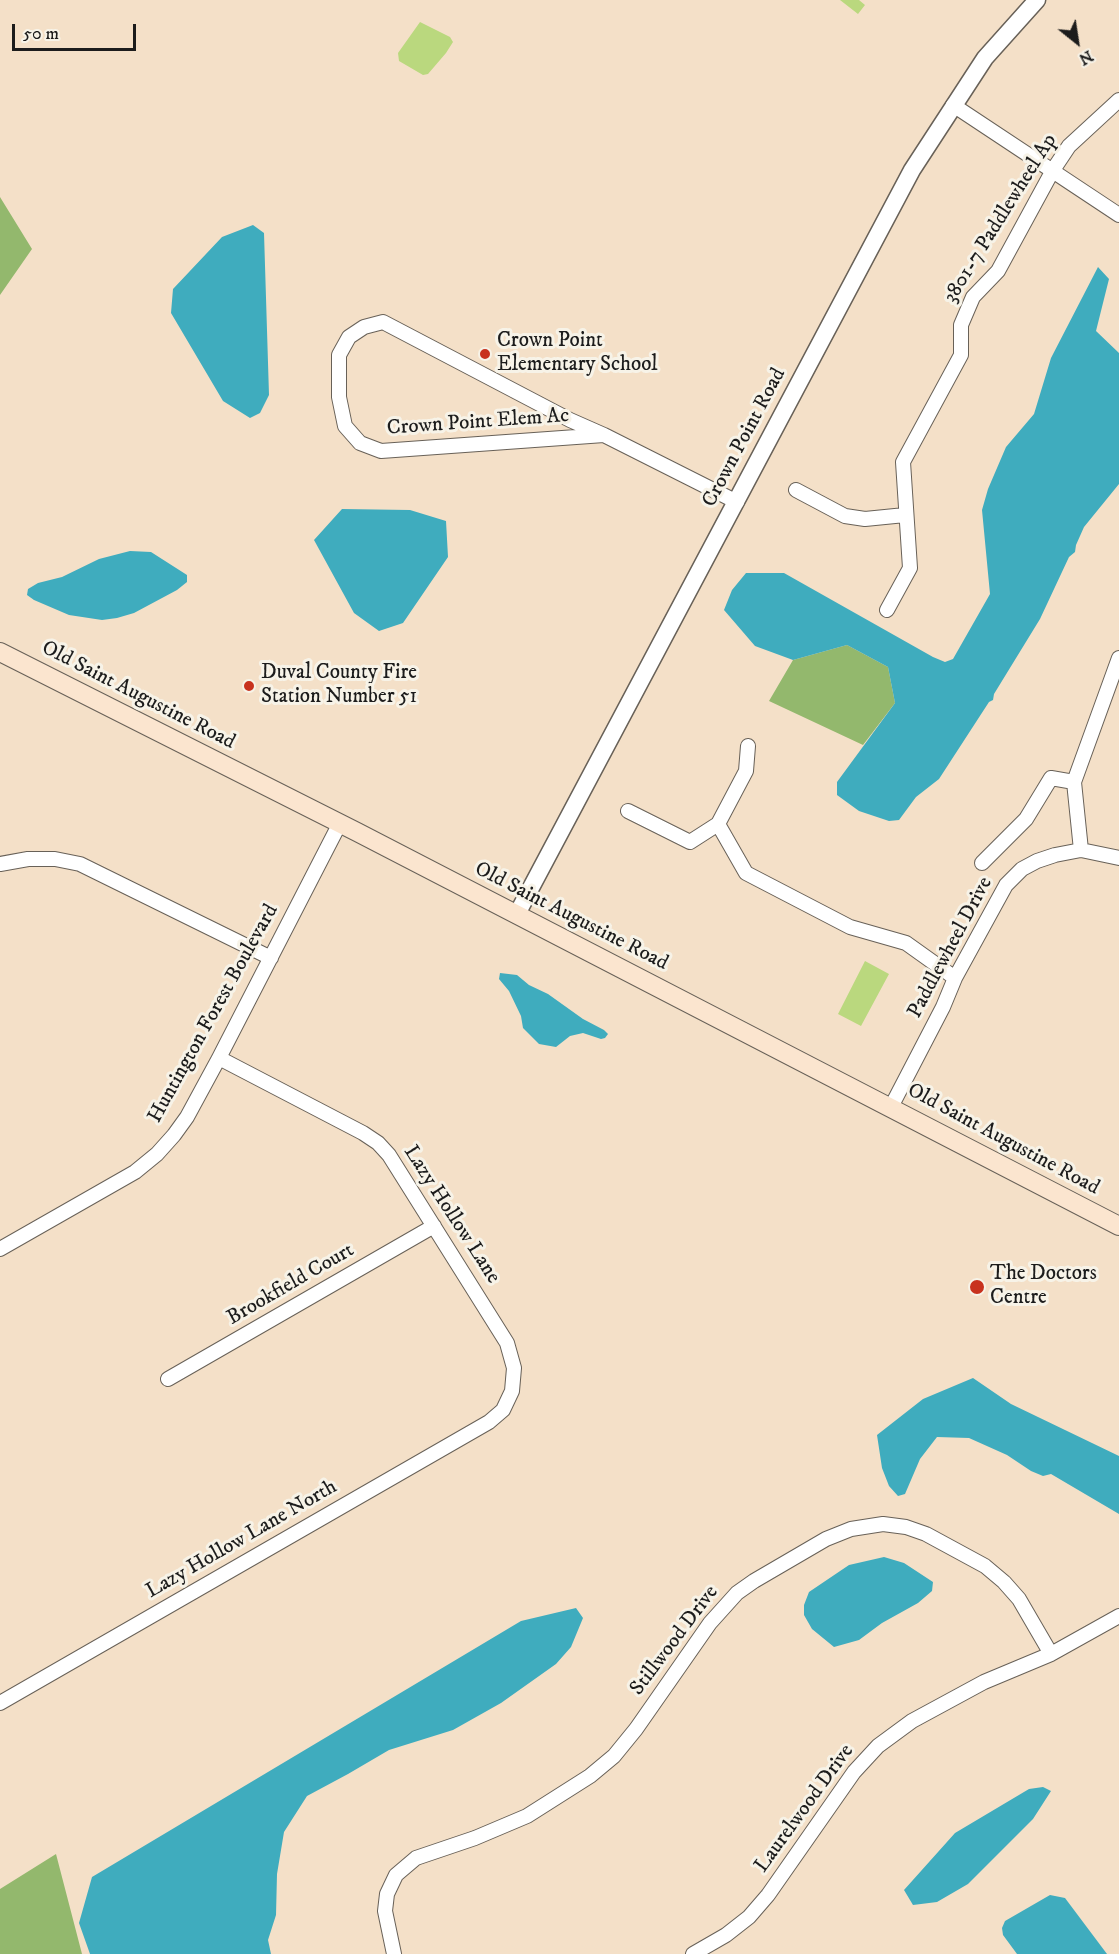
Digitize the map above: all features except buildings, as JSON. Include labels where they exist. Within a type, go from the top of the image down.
[{"type":"main road","name":"Old Saint Augustine Road","points":[[0,652],[340,823],[1119,1226]]},
{"type":"street","name":"Crown Point Road","points":[[517,914],[912,170],[952,105],[993,48],[1037,0]]},
{"type":"street","name":"3801-7 Paddlewheel Ap","points":[[887,610],[910,568],[903,462],[961,355],[961,325],[973,297],[998,272],[1053,170],[1069,146],[1119,100]]},
{"type":"street","points":[[952,105],[1119,215]]},
{"type":"street","name":"Crown Point Elem Ac","points":[[604,435],[381,451],[360,443],[345,426],[339,397],[339,355],[349,337],[364,327],[383,322],[737,502]]},
{"type":"street","points":[[796,490],[845,516],[865,519],[905,515]]},
{"type":"street","points":[[1081,850],[1074,782],[1119,658]]},
{"type":"street","points":[[628,811],[690,842],[718,824],[746,771],[748,746]]},
{"type":"street","points":[[982,863],[1026,819],[1051,778],[1074,782]]},
{"type":"street","name":"Huntington Forest Boulevard","points":[[0,1250],[135,1172],[157,1154],[187,1117],[340,823]]},
{"type":"street","points":[[718,824],[746,873],[850,927],[906,943],[955,978]]},
{"type":"street","name":"Paddlewheel Drive","points":[[891,1107],[943,1007],[955,978],[1006,885],[1022,869],[1036,861],[1055,855],[1081,850],[1119,858]]},
{"type":"street","points":[[0,864],[55,859],[80,864],[271,958]]},
{"type":"street","name":"Lazy Hollow Lane","points":[[219,1059],[363,1133],[378,1143],[389,1155],[507,1343],[514,1368],[512,1391],[503,1410]]},
{"type":"street","name":"Brookfield Court","points":[[168,1379],[434,1226]]},
{"type":"street","name":"Lazy Hollow Lane North","points":[[0,1703],[489,1422],[503,1410]]},
{"type":"street","name":"Stillwood Drive","points":[[394,1954],[386,1911],[387,1894],[396,1875],[416,1858],[475,1838],[527,1816],[590,1776],[614,1756],[636,1729],[710,1623],[737,1593],[826,1539],[851,1529],[883,1524],[906,1527],[926,1534],[985,1566],[1004,1582],[1019,1599],[1051,1654]]},
{"type":"street","name":"Laurelwood Drive","points":[[693,1954],[726,1935],[755,1910],[768,1895],[854,1772],[878,1746],[912,1721],[984,1682],[1051,1654],[1119,1616]]},
{"type":"green space","points":[[840,0],[859,0],[865,5],[858,14]]},
{"type":"green space","points":[[420,22],[450,37],[453,42],[428,74],[423,75],[399,61],[398,53]]},
{"type":"green space","points":[[0,197],[32,249],[0,295]]},
{"type":"green space","points":[[847,645],[888,667],[895,703],[863,745],[769,701],[793,660]]},
{"type":"green space","points":[[865,961],[889,974],[861,1026],[838,1014]]},
{"type":"green space","points":[[56,1854],[82,1954],[0,1954],[0,1889]]},
{"type":"water","points":[[253,225],[264,233],[269,395],[260,413],[250,418],[223,401],[171,313],[173,289],[222,237]]},
{"type":"water","points":[[1098,267],[1109,279],[1096,331],[1119,353],[1119,484],[1084,527],[1075,552],[1069,557],[1040,619],[994,694],[993,700],[989,702],[939,779],[916,797],[899,820],[889,821],[859,811],[837,795],[837,782],[895,703],[888,667],[847,645],[793,660],[755,646],[724,610],[732,590],[746,573],[784,573],[933,657],[945,662],[953,659],[990,594],[982,510],[988,489],[1006,447],[1034,414],[1051,358]]},
{"type":"water","points":[[342,509],[410,510],[446,521],[448,557],[403,623],[379,631],[354,613],[314,540]]},
{"type":"water","points":[[130,551],[151,552],[187,575],[187,582],[177,590],[134,613],[102,620],[69,615],[27,595],[28,589],[38,583],[62,577],[99,559]]},
{"type":"water","points":[[500,973],[517,975],[529,985],[548,994],[608,1034],[601,1039],[583,1033],[570,1036],[556,1047],[539,1044],[523,1028],[521,1016],[509,991],[499,979]]},
{"type":"water","points":[[973,1378],[1011,1404],[1119,1456],[1119,1514],[1051,1474],[1043,1476],[1031,1471],[1007,1455],[969,1438],[937,1437],[920,1459],[905,1494],[898,1496],[889,1486],[882,1468],[877,1435],[923,1399]]},
{"type":"water","points":[[884,1557],[904,1563],[933,1582],[932,1591],[918,1603],[882,1623],[859,1640],[834,1647],[812,1629],[804,1615],[804,1605],[809,1592],[849,1565]]},
{"type":"water","points":[[576,1608],[583,1618],[571,1647],[556,1664],[501,1703],[453,1730],[389,1750],[307,1796],[284,1832],[277,1874],[276,1915],[268,1940],[271,1954],[90,1954],[79,1923],[92,1877],[521,1621]]},
{"type":"water","points":[[1043,1787],[1051,1791],[1033,1819],[968,1884],[937,1902],[913,1905],[904,1890],[955,1833],[1029,1789]]},
{"type":"water","points":[[1050,1895],[1065,1898],[1107,1954],[1017,1954],[1003,1935],[1002,1928],[1005,1921]]},
{"type":"place","name":"Crown Point Elementary School","points":[[485,354]]},
{"type":"place","name":"Duval County Fire Station Number 51","points":[[249,686]]},
{"type":"place","name":"The Doctors Centre","points":[[977,1287]]}]
